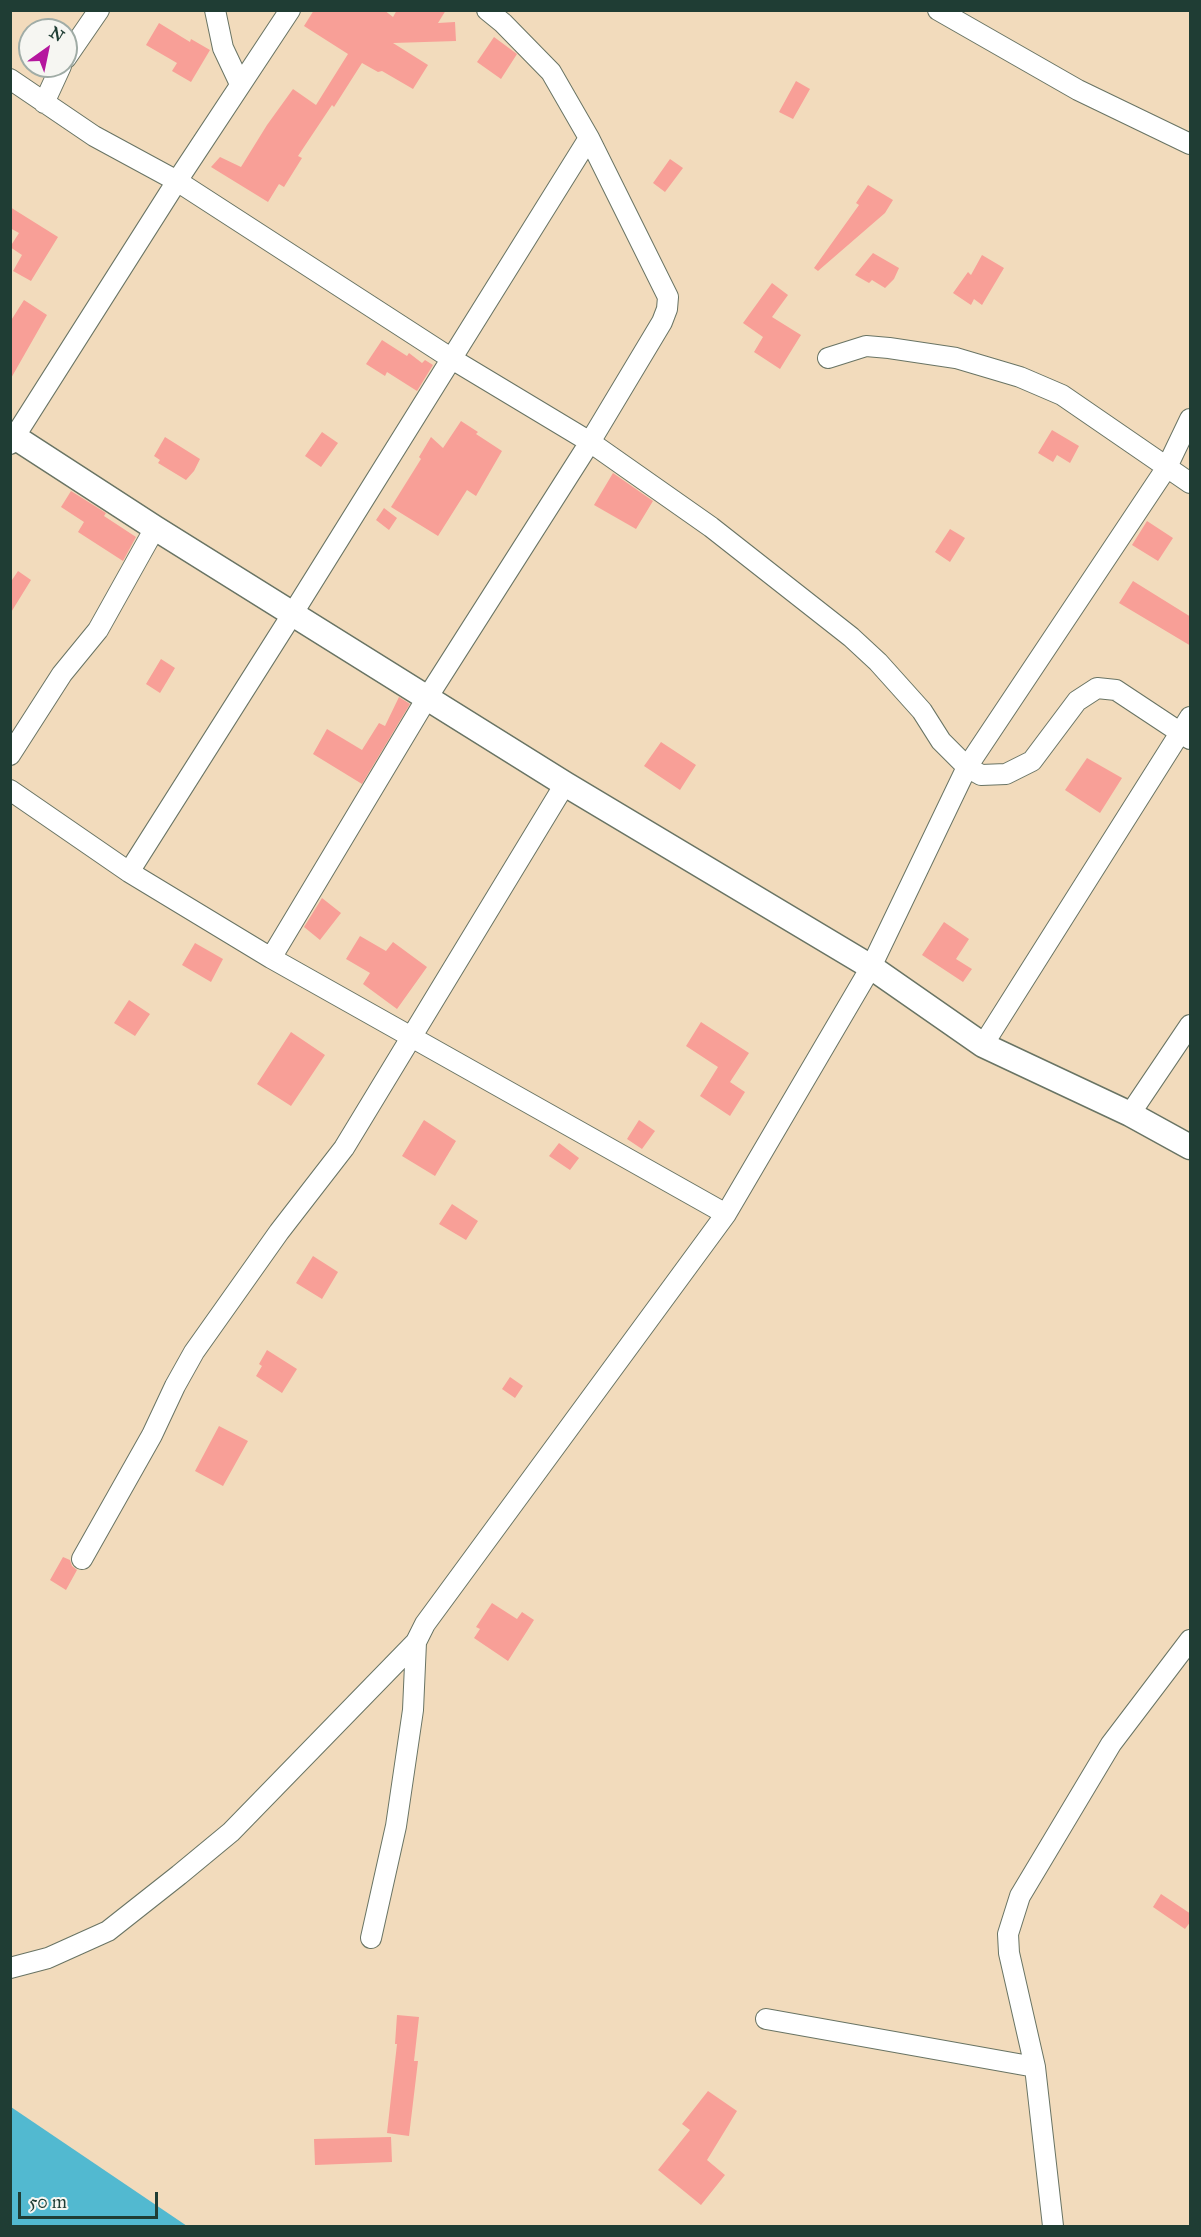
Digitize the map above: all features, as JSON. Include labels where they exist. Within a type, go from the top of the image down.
[{"type":"street","points":[[78,41],[99,10]]},
{"type":"street","points":[[215,10],[222,48],[240,84]]},
{"type":"street","points":[[290,10],[12,438],[565,784],[871,967],[983,1045],[1130,1114],[1191,1147]]},
{"type":"street","points":[[271,958],[427,698],[590,442],[662,322],[667,309],[668,297],[590,138],[551,72],[487,10]]},
{"type":"street","points":[[938,10],[1078,90],[1191,144]]},
{"type":"street","points":[[44,103],[55,78]]},
{"type":"street","points":[[10,80],[94,136],[177,181],[452,360],[590,442],[711,527],[850,637],[878,662],[922,711],[941,741],[967,767],[981,775],[1006,774],[1032,761],[1077,701],[1097,688],[1116,690],[1187,730],[983,1045]]},
{"type":"street","points":[[129,872],[590,138]]},
{"type":"street","points":[[828,358],[866,346],[889,348],[956,358],[1020,378],[1062,395],[1191,483]]},
{"type":"street","points":[[10,1968],[48,1958],[108,1931],[179,1875],[231,1832],[416,1642],[425,1624],[726,1214],[871,967],[967,767],[1167,467],[1191,419]]},
{"type":"street","points":[[10,754],[62,674],[98,630],[156,528]]},
{"type":"street","points":[[82,1559],[152,1435],[194,1352],[279,1232],[344,1148],[565,784]]},
{"type":"street","points":[[10,790],[129,872],[271,958],[726,1214]]},
{"type":"street","points":[[1130,1114],[1191,1025]]},
{"type":"street","points":[[1053,2226],[1035,2067],[1009,1953],[1008,1934],[1020,1896],[1111,1744],[1191,1640]]},
{"type":"street","points":[[371,1938],[398,1815],[413,1710],[416,1642]]},
{"type":"street","points":[[766,2019],[1035,2067]]},
{"type":"water","points":[[11,2107],[187,2226],[11,2226]]},
{"type":"building","points":[[314,10],[384,10],[393,17],[397,10],[446,10],[438,23],[455,22],[456,41],[393,43],[428,65],[413,89],[382,71],[378,72],[362,63],[334,107],[332,105],[298,156],[302,158],[284,187],[279,184],[268,202],[211,167],[220,157],[241,167],[293,89],[316,105],[348,54],[304,26]]},
{"type":"building","points":[[159,23],[190,42],[191,39],[210,50],[191,82],[172,71],[177,63],[146,45]]},
{"type":"building","points":[[494,37],[517,54],[501,79],[477,62]]},
{"type":"building","points":[[796,81],[810,89],[793,119],[779,112]]},
{"type":"building","points":[[670,159],[683,168],[665,192],[653,183]]},
{"type":"building","points":[[868,185],[893,200],[885,213],[818,271],[814,268],[859,205],[856,203]]},
{"type":"building","points":[[10,207],[58,237],[31,281],[13,271],[22,255],[10,247],[19,233],[10,228]]},
{"type":"building","points":[[873,253],[899,268],[894,279],[885,288],[872,280],[869,283],[855,275]]},
{"type":"building","points":[[982,255],[1004,268],[982,305],[974,299],[971,305],[953,293],[968,272],[971,275]]},
{"type":"building","points":[[772,283],[788,295],[772,317],[801,335],[780,369],[754,352],[763,337],[743,323]]},
{"type":"building","points":[[24,300],[47,315],[10,380],[10,322]]},
{"type":"building","points":[[382,340],[407,356],[409,353],[422,363],[425,360],[433,365],[417,391],[387,372],[385,376],[366,364]]},
{"type":"building","points":[[461,421],[502,451],[476,496],[467,490],[438,536],[391,507],[421,459],[419,457],[431,437],[443,448]]},
{"type":"building","points":[[1052,430],[1079,446],[1070,463],[1057,455],[1053,462],[1038,453]]},
{"type":"building","points":[[322,432],[338,443],[321,467],[305,456]]},
{"type":"building","points":[[165,437],[200,459],[186,480],[158,463],[160,460],[154,456]]},
{"type":"building","points":[[613,473],[653,501],[636,529],[594,505]]},
{"type":"building","points":[[71,491],[106,513],[104,516],[136,537],[123,561],[78,532],[84,522],[61,507]]},
{"type":"building","points":[[384,508],[397,518],[389,530],[376,520]]},
{"type":"building","points":[[1147,521],[1173,538],[1158,561],[1132,545]]},
{"type":"building","points":[[950,529],[965,538],[950,562],[935,552]]},
{"type":"building","points":[[18,571],[31,580],[10,614],[10,583]]},
{"type":"building","points":[[1133,581],[1191,617],[1191,646],[1119,603]]},
{"type":"building","points":[[161,659],[175,668],[160,693],[146,684]]},
{"type":"building","points":[[399,697],[410,704],[362,784],[313,754],[327,729],[362,750],[379,723],[385,726]]},
{"type":"building","points":[[661,742],[696,765],[680,790],[644,766]]},
{"type":"building","points":[[1087,758],[1122,778],[1100,813],[1065,790]]},
{"type":"building","points":[[322,898],[341,913],[320,940],[304,927]]},
{"type":"building","points":[[944,922],[969,939],[956,959],[972,969],[963,982],[922,955]]},
{"type":"building","points":[[360,936],[386,951],[393,942],[427,967],[397,1009],[363,984],[370,973],[346,959]]},
{"type":"building","points":[[195,943],[223,959],[211,982],[182,965]]},
{"type":"building","points":[[129,1000],[150,1014],[135,1036],[114,1023]]},
{"type":"building","points":[[701,1022],[749,1053],[730,1082],[745,1092],[730,1116],[700,1096],[718,1067],[686,1046]]},
{"type":"building","points":[[291,1032],[325,1055],[291,1106],[257,1084]]},
{"type":"building","points":[[424,1120],[456,1141],[435,1176],[402,1156]]},
{"type":"building","points":[[639,1120],[655,1131],[642,1149],[627,1139]]},
{"type":"building","points":[[559,1143],[579,1158],[570,1170],[549,1156]]},
{"type":"building","points":[[452,1204],[478,1221],[466,1240],[439,1224]]},
{"type":"building","points":[[313,1256],[338,1272],[322,1299],[296,1283]]},
{"type":"building","points":[[267,1350],[297,1369],[282,1393],[256,1376],[262,1366],[259,1364]]},
{"type":"building","points":[[510,1377],[523,1386],[515,1398],[502,1389]]},
{"type":"building","points":[[219,1426],[248,1441],[223,1486],[195,1471]]},
{"type":"building","points":[[63,1557],[70,1560],[72,1566],[77,1570],[66,1590],[50,1580]]},
{"type":"building","points":[[492,1603],[517,1619],[522,1612],[534,1620],[508,1661],[474,1638],[480,1629],[476,1627]]},
{"type":"building","points":[[1161,1894],[1191,1914],[1191,1921],[1185,1929],[1153,1907]]},
{"type":"building","points":[[397,2015],[419,2017],[414,2061],[418,2061],[409,2136],[387,2133],[397,2044],[395,2044]]},
{"type":"building","points":[[708,2091],[737,2111],[707,2160],[725,2175],[701,2205],[658,2170],[690,2130],[682,2124]]},
{"type":"building","points":[[391,2137],[392,2162],[315,2165],[314,2139]]}]
